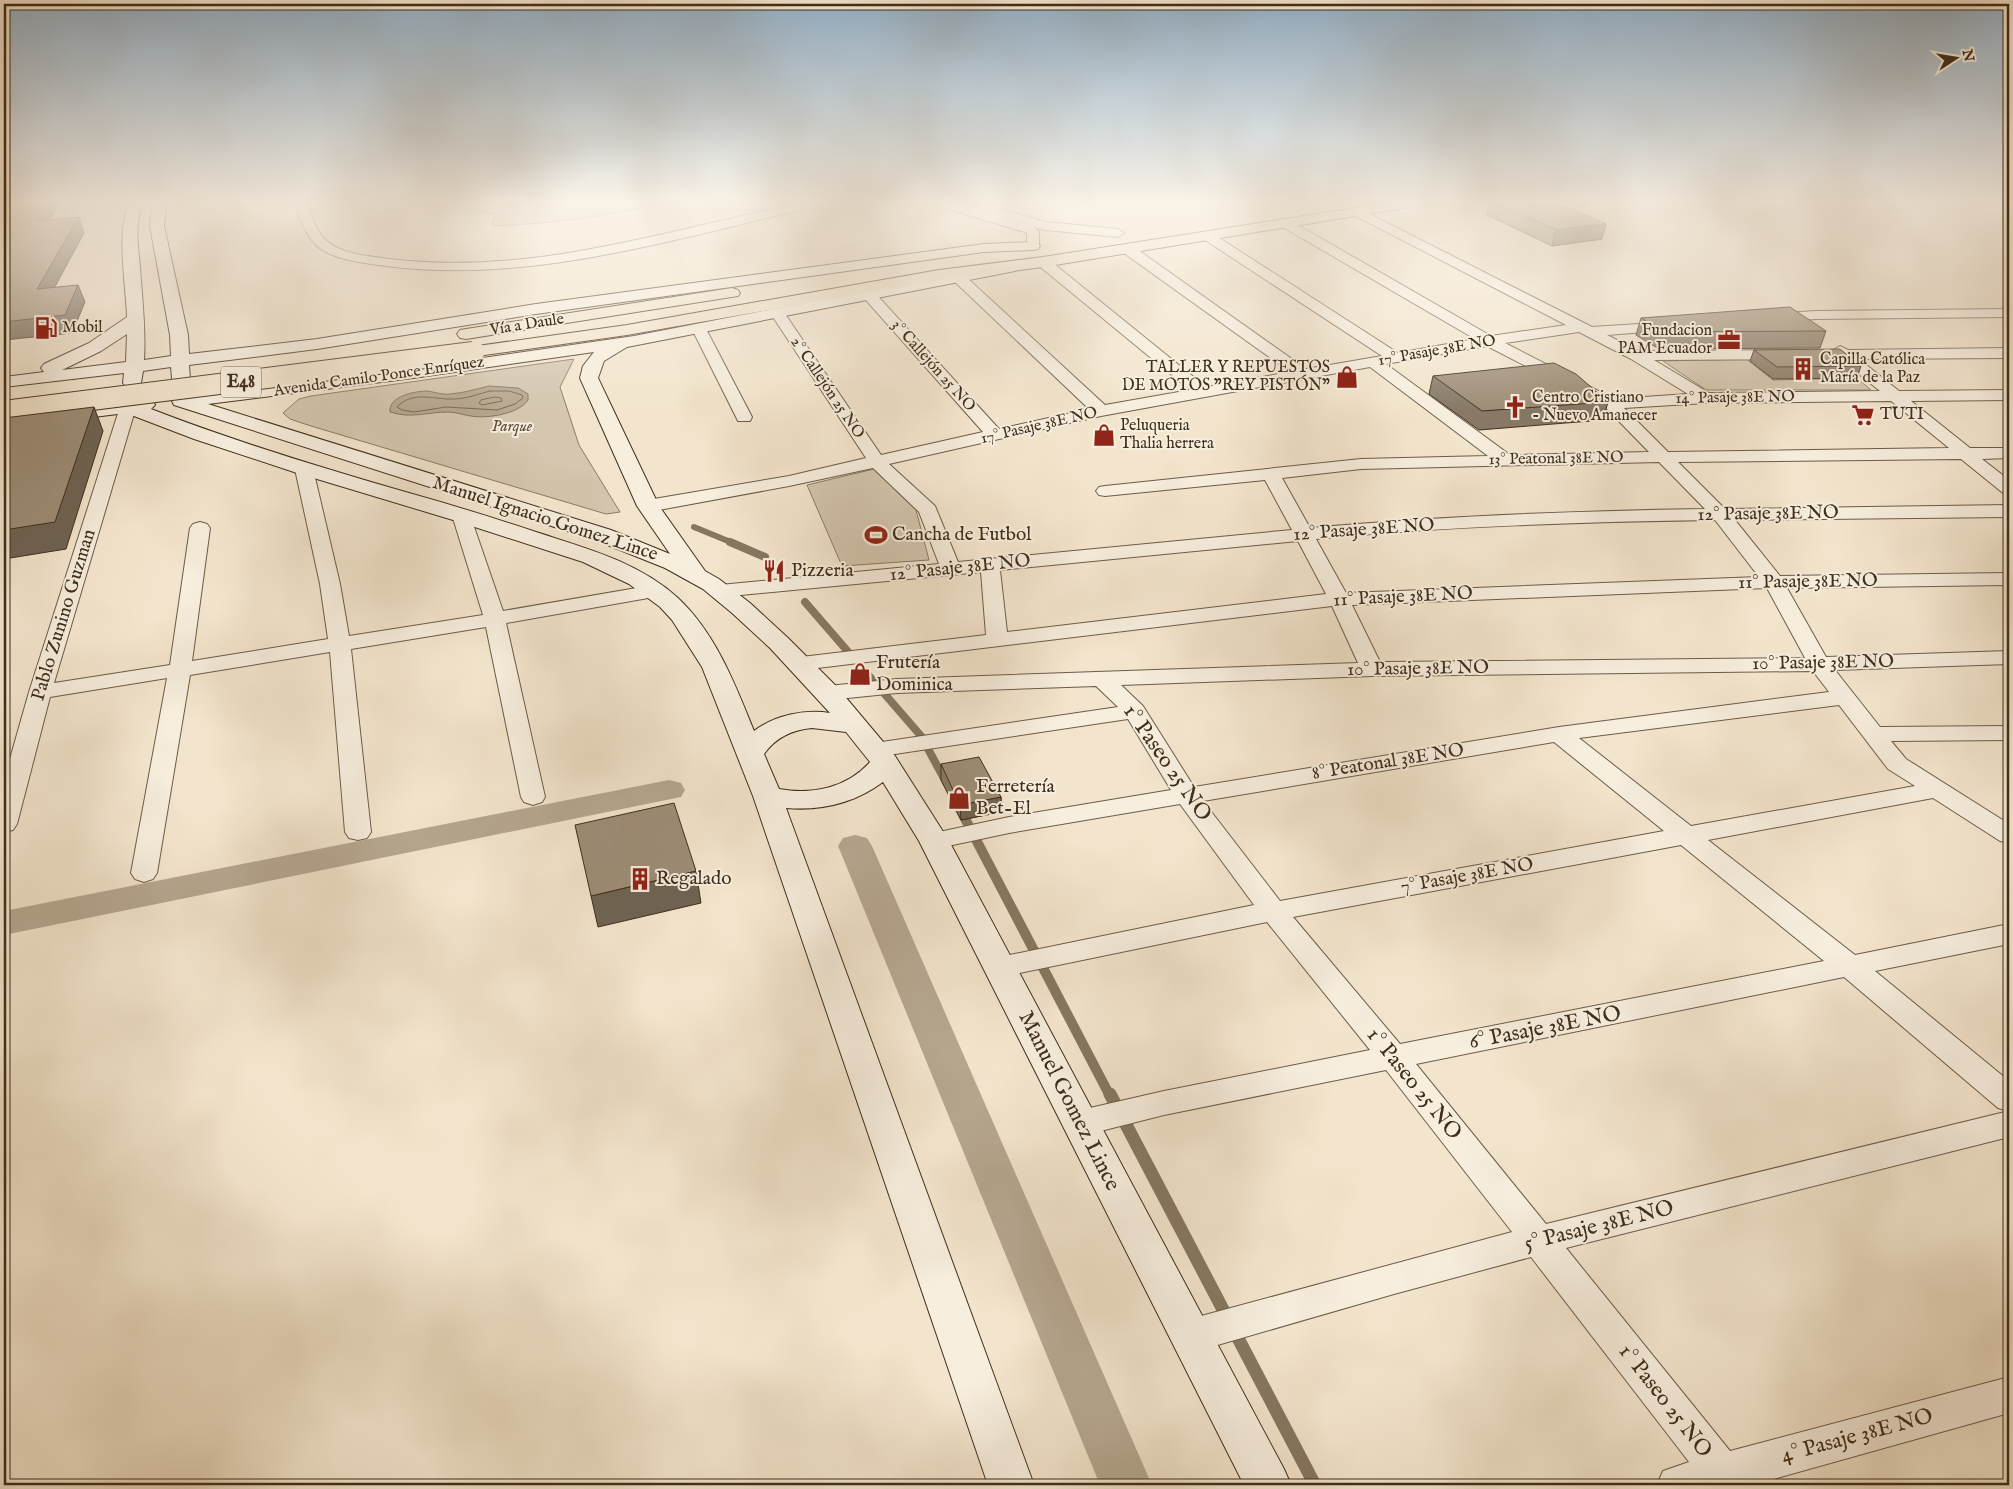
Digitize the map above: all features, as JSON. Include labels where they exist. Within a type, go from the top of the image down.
[{"type":"main road","points":[[128,407],[135,366],[133,272]]},
{"type":"main road","points":[[166,272],[179,335],[181,401]]},
{"type":"main road","name":"Vía a Daule","points":[[318,344],[536,309],[804,272]]},
{"type":"main road","name":"Vía a Daule","points":[[466,334],[862,272]]},
{"type":"main road","name":"Vía a Daule","points":[[477,351],[636,328],[959,272]]},
{"type":"main road","name":"Vía a Daule","points":[[634,341],[992,272]]},
{"type":"main road","points":[[10,381],[90,350],[117,334],[135,319]]},
{"type":"main road","name":"Avenida Camilo Ponce Enríquez","points":[[4,394],[466,334]]},
{"type":"main road","points":[[179,335],[196,342],[220,346],[282,348]]},
{"type":"main road","points":[[634,341],[611,349],[597,358],[590,367],[589,378],[648,506],[696,576]]},
{"type":"main road","name":"Avenida Camilo Ponce Enríquez","points":[[4,422],[307,387],[634,341]]},
{"type":"main road","points":[[307,387],[284,386],[268,381],[261,374],[264,365],[276,356],[295,349],[318,344]]},
{"type":"main road","name":"E48","points":[[10,381],[318,344]]},
{"type":"main road","name":"Avenida Camilo Ponce Enríquez","points":[[4,411],[477,351]]},
{"type":"main road","points":[[261,427],[252,420],[254,411],[265,401],[284,393],[307,387]]},
{"type":"main road","name":"Manuel Ignacio Gomez Lince","points":[[181,401],[628,543],[674,563],[720,591],[801,663],[872,746]]},
{"type":"main road","name":"Manuel Ignacio Gomez Lince","points":[[128,407],[201,435],[591,557],[624,572],[654,591],[680,615],[702,643],[750,752]]},
{"type":"main road","points":[[767,796],[806,802],[836,795],[867,782],[878,772],[872,746],[827,719],[793,722],[765,734],[750,752],[1011,1485]]},
{"type":"main road","name":"Manuel Gomez Lince","points":[[872,746],[934,841],[1268,1485]]},
{"type":"street","points":[[1056,272],[1204,393]]},
{"type":"street","points":[[1160,272],[1304,375]]},
{"type":"street","points":[[1263,272],[1396,358]]},
{"type":"street","points":[[1371,272],[1489,341],[1611,404],[1720,514],[1774,582],[1819,664],[1897,764],[1935,790],[2009,834]]},
{"type":"street","points":[[1473,272],[1636,356],[1706,398]]},
{"type":"street","points":[[960,279],[1101,411]]},
{"type":"street","name":"3° Callejón 25 NO","points":[[870,296],[995,435]]},
{"type":"street","points":[[1760,319],[1816,315],[2009,313]]},
{"type":"street","name":"2° Callejón 25 NO","points":[[778,314],[877,462],[928,510],[950,569]]},
{"type":"street","points":[[1788,317],[1844,354],[2009,489]]},
{"type":"street","name":"17° Pasaje 38E NO","points":[[648,506],[789,481],[1101,411],[1489,341],[1583,330],[1683,325]]},
{"type":"street","points":[[699,329],[744,417]]},
{"type":"street","points":[[1636,356],[2009,353]]},
{"type":"street","points":[[1373,362],[1505,460]]},
{"type":"street","name":"14° Pasaje 38E NO","points":[[1611,404],[1706,398],[2009,395]]},
{"type":"street","name":"Pablo Zunino Guzman","points":[[4,824],[40,692],[128,407]]},
{"type":"street","name":"13° Peatonal 38E NO","points":[[1105,491],[1360,464],[1663,457],[2009,453]]},
{"type":"street","points":[[304,468],[330,584],[340,644],[358,832]]},
{"type":"street","points":[[1270,473],[1339,599],[1372,669]]},
{"type":"street","name":"12° Pasaje 38E NO","points":[[720,591],[1373,528],[1595,516],[2009,511]]},
{"type":"street","points":[[461,515],[495,619],[533,797]]},
{"type":"street","points":[[144,873],[180,669],[200,528]]},
{"type":"street","points":[[990,565],[997,640]]},
{"type":"street","name":"11° Pasaje 38E NO","points":[[801,663],[1339,599],[1774,582],[2009,579]]},
{"type":"street","points":[[40,692],[495,619],[654,591]]},
{"type":"street","name":"10° Pasaje 38E NO","points":[[828,693],[897,686],[1372,669],[1819,664],[2009,657]]},
{"type":"street","name":"1° Paseo 25 NO","points":[[1102,678],[1135,712],[1187,796],[1273,911],[1394,1058],[1727,1479]]},
{"type":"street","name":"8° Peatonal 38E NO","points":[[934,841],[1009,825],[1558,734],[1845,697]]},
{"type":"street","points":[[872,746],[1135,712]]},
{"type":"street","points":[[1873,734],[2009,733]]},
{"type":"street","points":[[1558,734],[1689,836],[1851,967],[2009,1099]]},
{"type":"street","name":"7° Pasaje 38E NO","points":[[1000,967],[1273,911],[1935,790]]},
{"type":"street","name":"6° Pasaje 38E NO","points":[[1081,1123],[1164,1103],[2009,934]]},
{"type":"street","name":"5° Pasaje 38E NO","points":[[1190,1336],[1284,1308],[1538,1240],[2009,1124]]},
{"type":"street","name":"4° Pasaje 38E NO","points":[[1677,1485],[1727,1479],[2009,1395]]},
{"type":"green space","name":"Parque","points":[[574,359],[560,387],[579,445],[620,512],[606,514],[311,426],[290,419],[283,413],[299,399],[311,396]]},
{"type":"green space","points":[[1746,359],[1773,380],[1857,378],[1871,390],[1706,390],[1663,361]]},
{"type":"green space","name":"Cancha de Futbol","points":[[874,469],[916,510],[929,560],[842,566],[807,485]]},
{"type":"water","points":[[489,386],[518,388],[528,394],[528,400],[524,405],[510,412],[485,417],[451,412],[405,415],[390,412],[393,402],[410,393],[427,391],[450,394]]},
{"type":"building","points":[[4,272],[47,272],[37,289],[78,285],[65,315],[4,322]]},
{"type":"building","points":[[1790,307],[1826,331],[1664,332],[1641,318]]},
{"type":"building","points":[[1840,349],[1861,366],[1777,367],[1754,350]]},
{"type":"building","points":[[1554,363],[1576,374],[1608,402],[1482,411],[1433,376]]},
{"type":"building","points":[[94,407],[55,522],[4,530],[4,418]]},
{"type":"building","points":[[979,757],[1001,797],[960,805],[941,764]]},
{"type":"building","points":[[674,803],[696,871],[591,896],[575,825]]},
{"type":"waterway","points":[[694,527],[733,543]]},
{"type":"waterway","points":[[730,542],[765,557]]},
{"type":"waterway","points":[[805,602],[921,736],[947,784]]},
{"type":"waterway","points":[[4,923],[669,790]]},
{"type":"waterway","points":[[960,809],[1110,1096]]},
{"type":"waterway","points":[[855,846],[1126,1485]]},
{"type":"waterway","points":[[1110,1094],[1315,1485]]},
{"type":"place","name":"Mobil","points":[[46,328]]},
{"type":"place","name":"Fundacion PAM Ecuador","points":[[1729,340]]},
{"type":"place","name":"Capilla Católica María de la Paz","points":[[1803,369]]},
{"type":"place","name":"TALLER Y REPUESTOS DE MOTOS \"REY PISTÓN\"","points":[[1347,377]]},
{"type":"place","name":"Centro Cristiano - Nuevo Amanecer","points":[[1515,407]]},
{"type":"place","name":"TUTI","points":[[1863,415]]},
{"type":"place","name":"Peluqueria Thalia herrera","points":[[1104,435]]},
{"type":"place","name":"Cancha de Futbol","points":[[876,535]]},
{"type":"place","name":"Pizzeria","points":[[774,571]]},
{"type":"place","name":"Frutería Dominica","points":[[860,674]]},
{"type":"place","name":"Ferretería Bet-El","points":[[959,798]]},
{"type":"place","name":"Regalado","points":[[640,879]]}]
